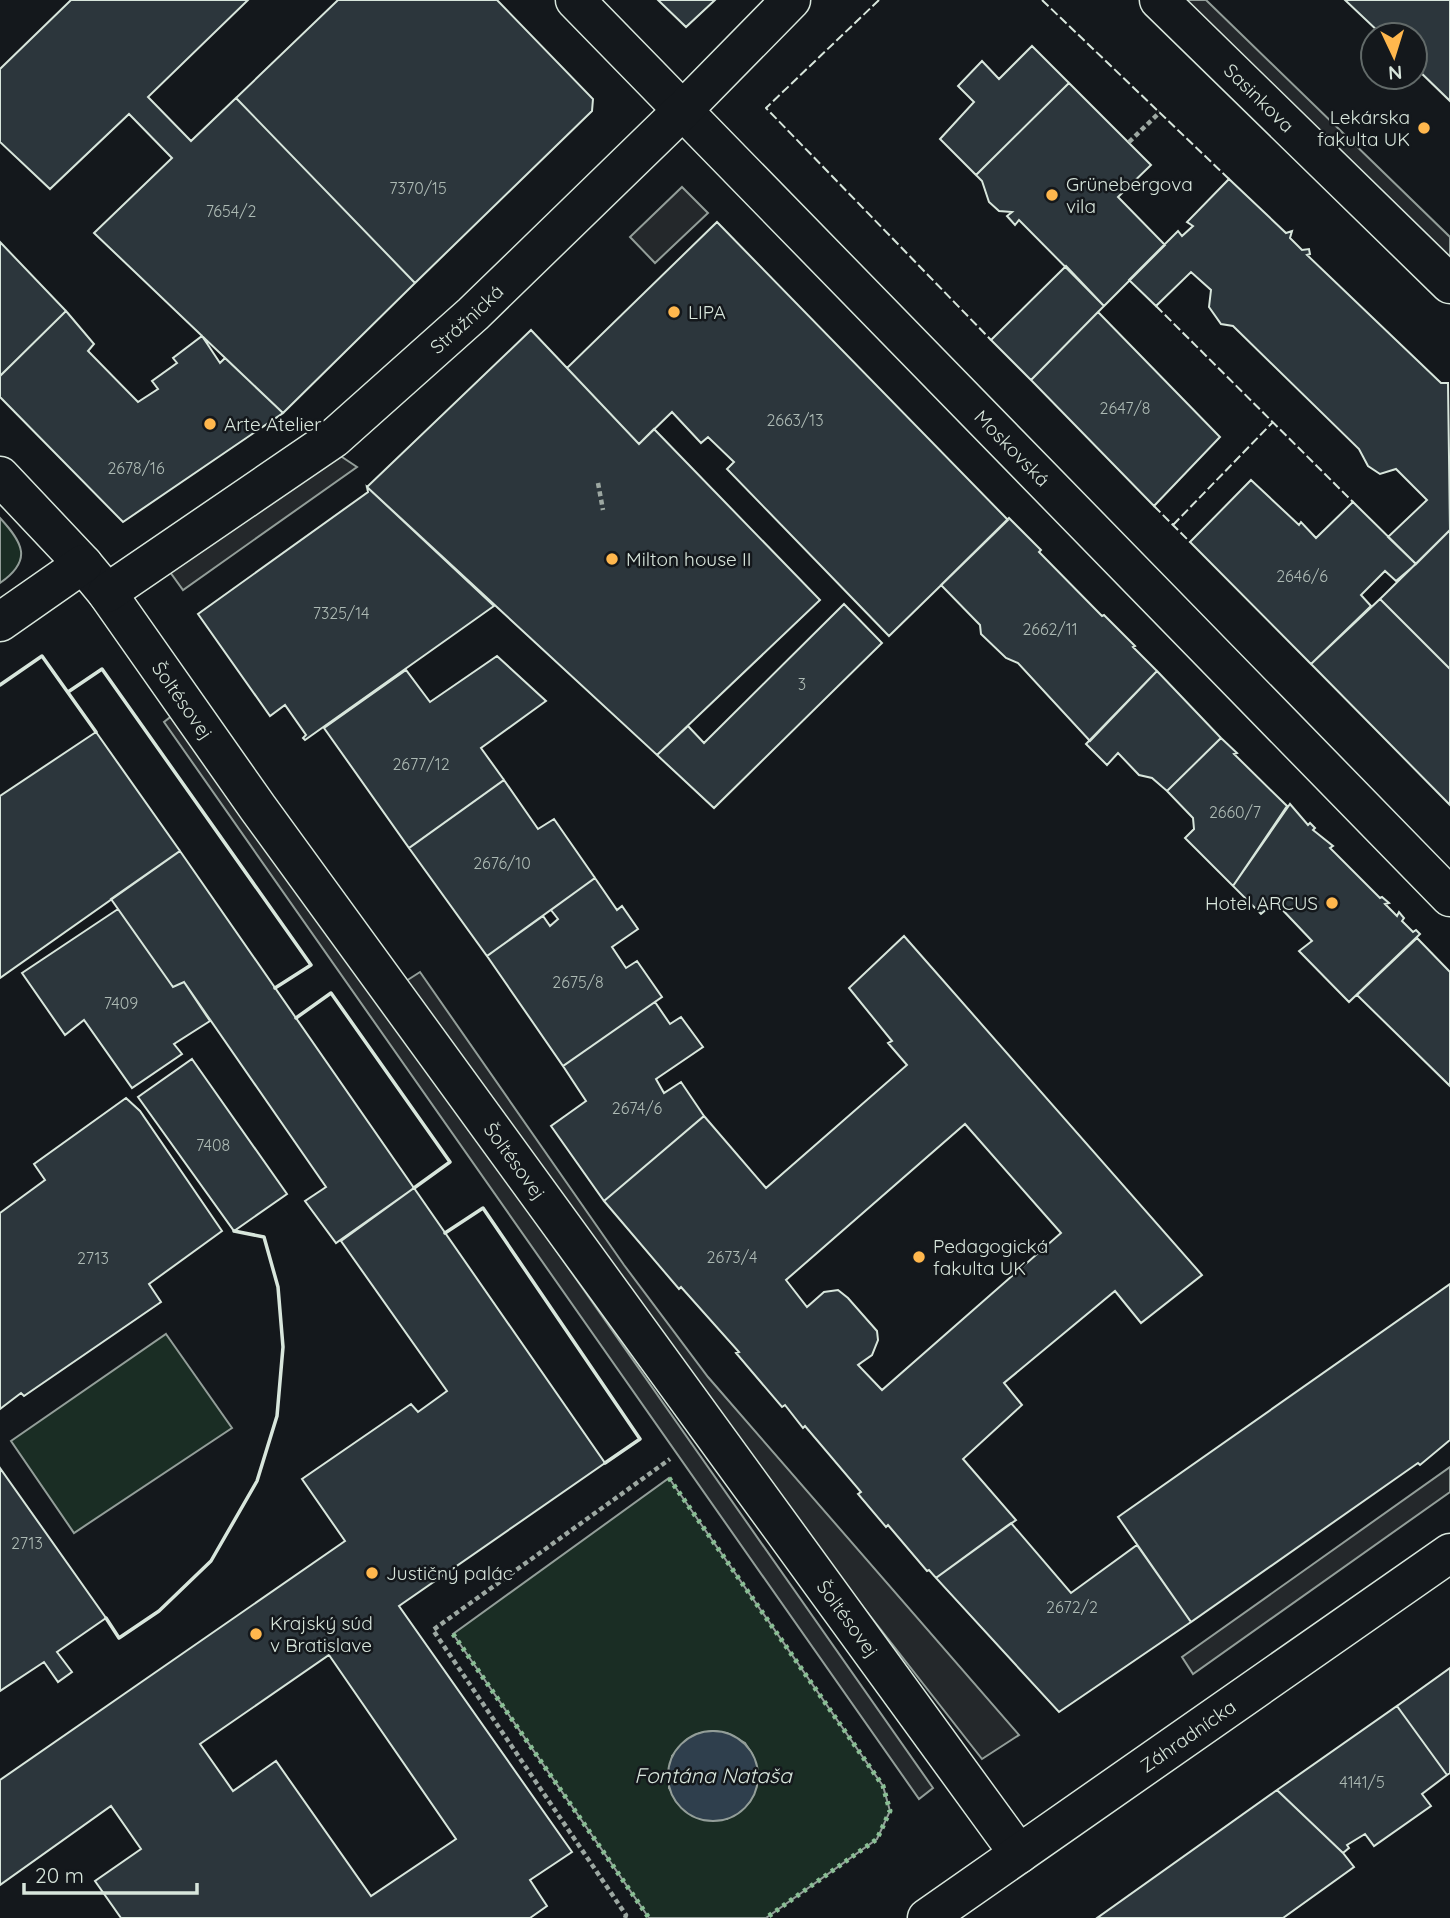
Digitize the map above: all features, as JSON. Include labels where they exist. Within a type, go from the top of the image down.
[{"type":"street","name":"Moskovská","points":[[575,0],[1450,897]]},
{"type":"street","name":"Strážnická","points":[[0,622],[95,579],[334,438],[474,314],[683,110],[791,0]]},
{"type":"street","name":"Sasinkova","points":[[1159,0],[1450,284]]},
{"type":"street","name":"Šoltésovej","points":[[0,476],[95,579],[258,808],[1019,1854]]},
{"type":"street","name":"Záhradnícka","points":[[927,1918],[1450,1553]]},
{"type":"path","points":[[1129,142],[1160,112]]},
{"type":"path","points":[[598,483],[603,510]]},
{"type":"path","points":[[625,1918],[626,1915],[433,1630],[671,1458]]},
{"type":"green space","points":[[0,518],[19,543],[21,559],[10,575],[0,583]]},
{"type":"green space","points":[[166,1334],[232,1428],[74,1533],[11,1441]]},
{"type":"green space","points":[[669,1478],[883,1786],[890,1811],[877,1839],[766,1918],[649,1918],[453,1634]],"holes":[[[700,1733],[727,1733],[745,1743],[757,1768],[750,1801],[727,1819],[682,1808],[669,1788],[672,1756],[688,1739]]]},
{"type":"shaded area","points":[[1179,0],[1206,0],[1450,237],[1450,265]]},
{"type":"shaded area","points":[[682,187],[708,213],[655,263],[630,237]]},
{"type":"shaded area","points":[[339,455],[357,467],[183,590],[170,572]]},
{"type":"shaded area","points":[[178,711],[933,1788],[919,1799],[164,722]]},
{"type":"shaded area","points":[[420,972],[624,1265],[708,1377],[1019,1735],[982,1759],[770,1488],[403,983]]},
{"type":"shaded area","points":[[1450,1467],[1450,1492],[1193,1674],[1182,1657]]},
{"type":"water","name":"Fontána Nataša","points":[[713,1731],[730,1735],[745,1744],[754,1759],[758,1776],[754,1793],[745,1808],[730,1817],[713,1821],[696,1817],[681,1808],[672,1793],[668,1776],[672,1759],[681,1744],[696,1735]]},
{"type":"building","points":[[71,0],[248,0],[148,97],[191,141],[236,98],[415,283],[283,413],[94,233],[172,158],[129,114],[50,189],[0,142],[0,69]]},
{"type":"building","points":[[338,0],[497,0],[593,99],[592,111],[415,283],[236,98]]},
{"type":"building","points":[[658,0],[715,0],[686,27]]},
{"type":"building","points":[[1345,0],[1450,0],[1450,101],[1429,81],[1429,21],[1367,21]]},
{"type":"building","points":[[1032,46],[1069,83],[976,175],[940,139],[974,102],[958,86],[982,61],[999,79]]},
{"type":"building","name":"Grünebergova vila","points":[[1069,83],[1151,165],[1118,197],[1165,245],[1104,306],[1019,220],[1015,225],[1007,216],[1012,212],[999,211],[989,202],[982,181],[976,175]]},
{"type":"building","points":[[1229,179],[1286,233],[1292,231],[1290,238],[1302,250],[1309,249],[1310,254],[1307,255],[1441,383],[1448,383],[1450,530],[1416,564],[1388,537],[1427,500],[1396,469],[1380,474],[1368,466],[1359,449],[1233,326],[1221,324],[1209,307],[1211,290],[1191,272],[1156,306],[1129,280],[1178,231],[1182,236],[1193,226],[1187,222]]},
{"type":"building","points":[[717,222],[1008,520],[889,636],[727,469],[734,462],[708,437],[701,443],[672,412],[639,444],[567,368]]},
{"type":"building","points":[[0,242],[66,311],[0,376]]},
{"type":"building","points":[[1066,266],[1104,306],[1031,380],[991,340]]},
{"type":"building","points":[[66,311],[94,344],[88,351],[138,402],[158,389],[152,381],[177,363],[173,358],[202,336],[220,363],[225,358],[283,413],[123,522],[0,397],[0,376]]},
{"type":"building","points":[[1098,312],[1220,437],[1154,506],[1031,380]]},
{"type":"building","name":"Milton house II","points":[[531,330],[639,444],[654,429],[820,600],[657,755],[367,487]]},
{"type":"building","points":[[1251,480],[1316,538],[1353,502],[1416,564],[1396,581],[1385,571],[1361,595],[1371,606],[1311,664],[1190,542]]},
{"type":"building","points":[[367,487],[494,606],[305,740],[303,738],[306,735],[285,705],[270,716],[198,614],[368,492]]},
{"type":"building","points":[[1009,518],[1157,671],[1090,741],[1018,663],[1006,658],[981,634],[980,625],[941,585]]},
{"type":"building","points":[[1450,530],[1450,669],[1380,599]]},
{"type":"building","points":[[1380,599],[1450,669],[1450,805],[1311,664]]},
{"type":"building","points":[[844,604],[882,643],[714,808],[657,755],[688,726],[704,743]]},
{"type":"building","points":[[497,656],[546,701],[481,748],[504,780],[409,848],[324,728],[406,670],[430,702]]},
{"type":"building","points":[[1157,671],[1221,738],[1167,791],[1152,778],[1139,775],[1118,753],[1107,765],[1086,744]]},
{"type":"building","points":[[96,732],[180,851],[0,978],[0,796]]},
{"type":"building","points":[[1221,738],[1287,806],[1233,886],[1185,838],[1194,829],[1193,818],[1167,791]]},
{"type":"building","points":[[504,780],[538,829],[554,819],[595,878],[487,956],[409,848]]},
{"type":"building","name":"Hotel ARCUS","points":[[1290,804],[1380,898],[1389,903],[1385,904],[1397,916],[1399,912],[1404,918],[1402,921],[1413,932],[1416,930],[1420,934],[1349,1002],[1299,951],[1312,941],[1275,902],[1261,914],[1233,886]]},
{"type":"building","points":[[180,851],[414,1188],[336,1243],[305,1201],[326,1187],[184,982],[173,987],[111,899]]},
{"type":"building","points":[[595,878],[617,910],[622,906],[638,929],[612,947],[626,968],[637,961],[662,997],[563,1066],[487,956],[543,916],[550,926],[558,919],[551,910]]},
{"type":"building","points":[[118,909],[173,987],[184,982],[210,1021],[174,1044],[182,1054],[132,1088],[84,1020],[65,1035],[22,973]]},
{"type":"building","name":"Pedagogická fakulta UK","points":[[904,936],[1202,1275],[1141,1323],[1115,1291],[1004,1383],[1022,1405],[963,1459],[1016,1520],[936,1578],[888,1525],[886,1527],[858,1494],[861,1492],[805,1426],[803,1428],[785,1405],[782,1407],[736,1353],[739,1352],[681,1287],[679,1289],[604,1201],[704,1116],[766,1188],[907,1065],[888,1043],[892,1041],[849,988]],"holes":[[[965,1124],[1061,1233],[882,1390],[858,1365],[872,1355],[878,1340],[877,1331],[838,1290],[824,1292],[807,1307],[786,1280]]]},
{"type":"building","points":[[1417,938],[1450,972],[1450,1086],[1357,995]]},
{"type":"building","points":[[655,1002],[670,1024],[681,1017],[703,1047],[656,1079],[664,1093],[681,1082],[704,1116],[604,1201],[551,1126],[586,1101],[563,1066]]},
{"type":"building","points":[[192,1059],[287,1194],[234,1231],[138,1097]]},
{"type":"building","points":[[126,1098],[140,1111],[222,1231],[149,1284],[161,1302],[24,1396],[21,1393],[0,1409],[0,1213],[45,1180],[34,1164]]},
{"type":"building","name":"Justičný palác","points":[[414,1188],[605,1463],[399,1606],[572,1852],[530,1880],[547,1906],[530,1918],[121,1918],[95,1881],[141,1849],[111,1806],[0,1885],[0,1780],[345,1541],[302,1479],[411,1404],[418,1412],[447,1391],[341,1241]],"holes":[[[329,1655],[456,1839],[371,1896],[276,1761],[233,1791],[200,1744]]]},
{"type":"building","points":[[1450,1284],[1450,1440],[1420,1465],[1418,1463],[1191,1622],[1118,1517]]},
{"type":"building","points":[[0,1468],[106,1618],[57,1652],[72,1672],[58,1682],[44,1662],[0,1691]]},
{"type":"building","points":[[1011,1523],[1071,1593],[1137,1545],[1191,1622],[1059,1712],[936,1578]]},
{"type":"building","points":[[1450,1668],[1450,1773],[1447,1775],[1397,1706]]},
{"type":"building","points":[[1397,1706],[1447,1775],[1422,1794],[1431,1806],[1374,1846],[1365,1834],[1347,1845],[1349,1848],[1343,1853],[1277,1790]]},
{"type":"building","points":[[1277,1790],[1343,1853],[1354,1867],[1283,1918],[1097,1918]]},
{"type":"hedge","points":[[669,1478],[883,1786],[890,1811],[877,1839],[766,1918]]},
{"type":"hedge","points":[[453,1634],[649,1918]]},
{"type":"fence","points":[[879,0],[766,108],[991,340]]},
{"type":"fence","points":[[1042,0],[1229,179]]},
{"type":"fence","points":[[1156,306],[1353,502]]},
{"type":"fence","points":[[1173,525],[1273,422]]},
{"type":"fence","points":[[1154,506],[1190,542]]},
{"type":"wall","points":[[0,685],[42,656],[96,732]]},
{"type":"wall","points":[[68,692],[102,669],[311,965],[275,988]]},
{"type":"wall","points":[[296,1018],[331,993],[450,1162],[414,1188]]},
{"type":"wall","points":[[445,1233],[483,1208],[640,1439],[605,1463]]},
{"type":"wall","points":[[106,1618],[119,1638],[159,1611],[211,1561],[257,1481],[277,1416],[283,1347],[278,1287],[264,1237],[234,1231]]},
{"type":"place","name":"Lekárska fakulta UK","points":[[1424,128]]},
{"type":"place","name":"Grünebergova vila","points":[[1052,195]]},
{"type":"place","name":"LIPA","points":[[674,312]]},
{"type":"place","name":"Arte Atelier","points":[[210,424]]},
{"type":"place","name":"Milton house II","points":[[612,559]]},
{"type":"place","name":"Hotel ARCUS","points":[[1332,903]]},
{"type":"place","name":"Pedagogická fakulta UK","points":[[919,1257]]},
{"type":"place","name":"Justičný palác","points":[[372,1573]]},
{"type":"place","name":"Krajský súd v Bratislave","points":[[256,1634]]}]
